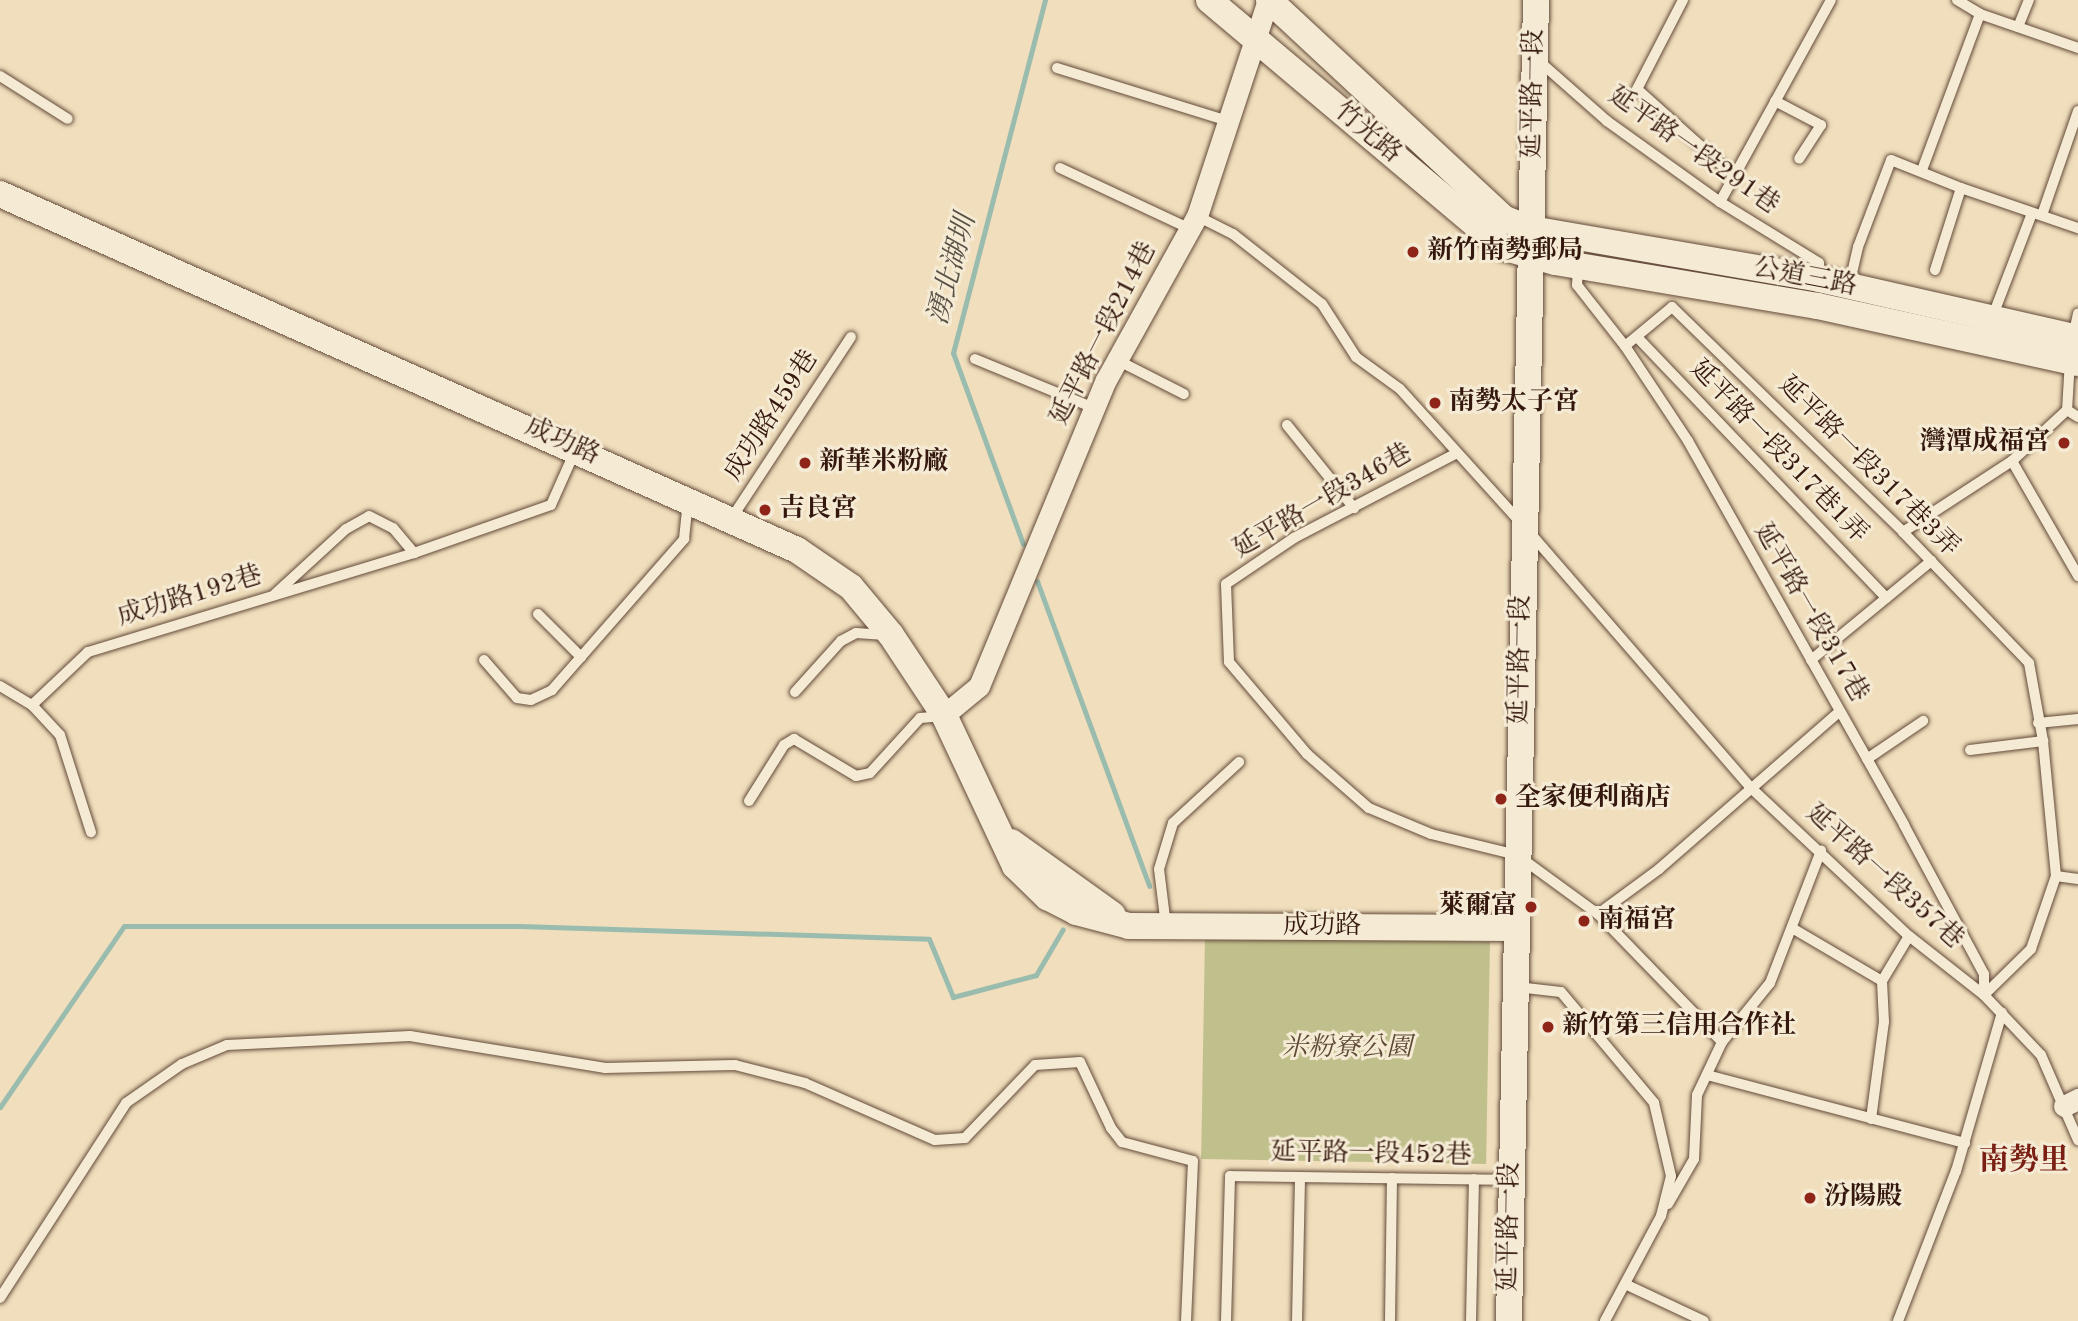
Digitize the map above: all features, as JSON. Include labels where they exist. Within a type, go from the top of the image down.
[{"type":"street","name":"竹光路","points":[[1209,0],[1255,36],[1502,247],[1531,256]]},
{"type":"street","name":"竹光路","points":[[1268,0],[1505,219],[1531,229]]},
{"type":"street","name":"延平路一段214巷","points":[[944,715],[979,686],[1094,408],[1117,360],[1194,223],[1268,0]]},
{"type":"street","name":"延平路一段","points":[[1509,1321],[1536,0]]},
{"type":"street","name":"成功路","points":[[0,194],[797,550],[850,587],[891,635],[944,715],[1002,835],[1129,926],[1516,928]]},
{"type":"street","name":"公道三路","points":[[1531,229],[1819,279],[1992,318],[2075,346]]},
{"type":"street","name":"公道三路","points":[[1531,256],[1818,306],[2075,346]]},
{"type":"lane","points":[[1683,0],[1637,89],[1734,176]]},
{"type":"lane","points":[[1720,202],[1831,0]]},
{"type":"lane","points":[[1957,0],[1980,14],[2078,48]]},
{"type":"lane","points":[[2018,27],[2029,0]]},
{"type":"lane","points":[[1922,170],[1980,14]]},
{"type":"lane","name":"延平路一段291巷","points":[[1534,57],[1607,121],[1720,202],[1819,263],[1819,279]]},
{"type":"lane","points":[[1057,68],[1228,121]]},
{"type":"lane","points":[[0,76],[68,119]]},
{"type":"lane","points":[[1775,101],[1821,125],[1799,159]]},
{"type":"lane","points":[[1992,318],[2078,111]]},
{"type":"lane","points":[[1849,286],[1858,247],[1891,160],[1922,170],[1961,188],[2078,228]]},
{"type":"lane","name":"延平路一段357巷","points":[[1060,168],[1194,223],[1233,234],[1322,303],[1356,357],[1400,389],[1749,786],[1909,936],[1984,995],[2002,1013]]},
{"type":"lane","points":[[1935,270],[1961,188]]},
{"type":"lane","name":"延平路一段317巷","points":[[1578,266],[1577,285],[1625,346],[1688,441],[1867,759],[1984,974],[1984,995]]},
{"type":"lane","points":[[1625,346],[1672,307],[1675,281]]},
{"type":"lane","name":"延平路一段317巷3弄","points":[[1672,307],[1903,532],[2029,663],[2043,741],[2056,876]]},
{"type":"lane","name":"成功路459巷","points":[[731,519],[851,337]]},
{"type":"lane","name":"延平路一段317巷1弄","points":[[1637,337],[1886,598]]},
{"type":"lane","points":[[1903,532],[2012,461],[2067,410],[2075,346]]},
{"type":"lane","points":[[975,359],[1094,408]]},
{"type":"lane","points":[[1117,360],[1184,394]]},
{"type":"lane","points":[[2067,410],[2078,417]]},
{"type":"lane","points":[[1287,425],[1354,508]]},
{"type":"lane","name":"成功路192巷","points":[[32,705],[88,652],[414,553],[551,505],[576,449]]},
{"type":"lane","name":"延平路一段346巷","points":[[1457,453],[1294,538],[1226,584],[1229,662],[1307,754],[1369,808],[1431,834],[1517,855]]},
{"type":"lane","points":[[2012,461],[2078,576]]},
{"type":"lane","points":[[484,660],[517,698],[531,699],[552,690],[684,539],[688,500]]},
{"type":"lane","points":[[273,596],[346,529],[369,516],[393,528],[414,553]]},
{"type":"lane","points":[[1811,660],[1931,561]]},
{"type":"lane","points":[[538,614],[581,657]]},
{"type":"lane","points":[[795,692],[841,641],[856,633],[891,635]]},
{"type":"lane","points":[[0,686],[32,705],[60,735],[91,832]]},
{"type":"lane","points":[[1598,914],[1659,869],[1749,786],[1840,711]]},
{"type":"lane","points":[[749,801],[784,745],[794,738],[856,776],[870,773],[920,718],[944,715]]},
{"type":"lane","points":[[2038,723],[2078,719]]},
{"type":"lane","points":[[1867,759],[1923,720]]},
{"type":"lane","points":[[1970,750],[2043,741]]},
{"type":"lane","points":[[1166,926],[1159,869],[1173,823],[1239,762]]},
{"type":"lane","points":[[1605,1321],[1694,1159],[1697,1095],[1722,1042],[1770,983],[1821,851]]},
{"type":"lane","points":[[1517,855],[1598,914],[1722,1042]]},
{"type":"lane","points":[[1984,995],[2031,949],[2056,876],[2078,879]]},
{"type":"lane","points":[[1792,928],[1882,981]]},
{"type":"lane","points":[[1871,1119],[1884,1022],[1882,981],[1909,936]]},
{"type":"lane","points":[[1514,986],[1560,992],[1654,1103],[1671,1175],[1661,1216]]},
{"type":"lane","points":[[2002,1013],[2041,1055],[2071,1102],[2078,1140]]},
{"type":"lane","points":[[1898,1321],[1965,1143],[2002,1013]]},
{"type":"lane","points":[[0,1298],[126,1103],[182,1064],[227,1045],[410,1036],[605,1068],[736,1065],[805,1083],[935,1140],[965,1138],[1035,1065],[1080,1062],[1122,1142],[1193,1161],[1186,1321]]},
{"type":"lane","points":[[1707,1075],[1965,1143]]},
{"type":"lane","name":"延平路一段452巷","points":[[1226,1321],[1230,1175],[1511,1180]]},
{"type":"lane","points":[[1297,1321],[1300,1177]]},
{"type":"lane","points":[[1390,1321],[1392,1178]]},
{"type":"lane","points":[[1471,1321],[1474,1179]]},
{"type":"lane","points":[[1625,1284],[1704,1321]]},
{"type":"green space","name":"米粉寮公園","points":[[1205,937],[1490,942],[1486,1164],[1201,1159]]},
{"type":"waterway","name":"湧北湖圳","points":[[1023,544],[953,353],[1045,0]]},
{"type":"waterway","name":"湧北湖圳","points":[[1037,581],[1149,886]]},
{"type":"waterway","points":[[0,1107],[124,926],[520,926],[929,939],[953,997],[1036,975],[1063,929]]},
{"type":"place","name":"新竹南勢郵局","points":[[1413,252]]},
{"type":"place","name":"南勢太子宮","points":[[1435,403]]},
{"type":"place","name":"灣潭成福宮","points":[[2064,443]]},
{"type":"place","name":"新華米粉廠","points":[[805,463]]},
{"type":"place","name":"吉良宮","points":[[765,510]]},
{"type":"place","name":"全家便利商店","points":[[1501,799]]},
{"type":"place","name":"萊爾富","points":[[1531,907]]},
{"type":"place","name":"南福宮","points":[[1584,921]]},
{"type":"place","name":"新竹第三信用合作社","points":[[1548,1027]]},
{"type":"place","name":"汾陽殿","points":[[1810,1198]]},
{"type":"district","name":"南勢里","points":[[2024,1161]]}]
